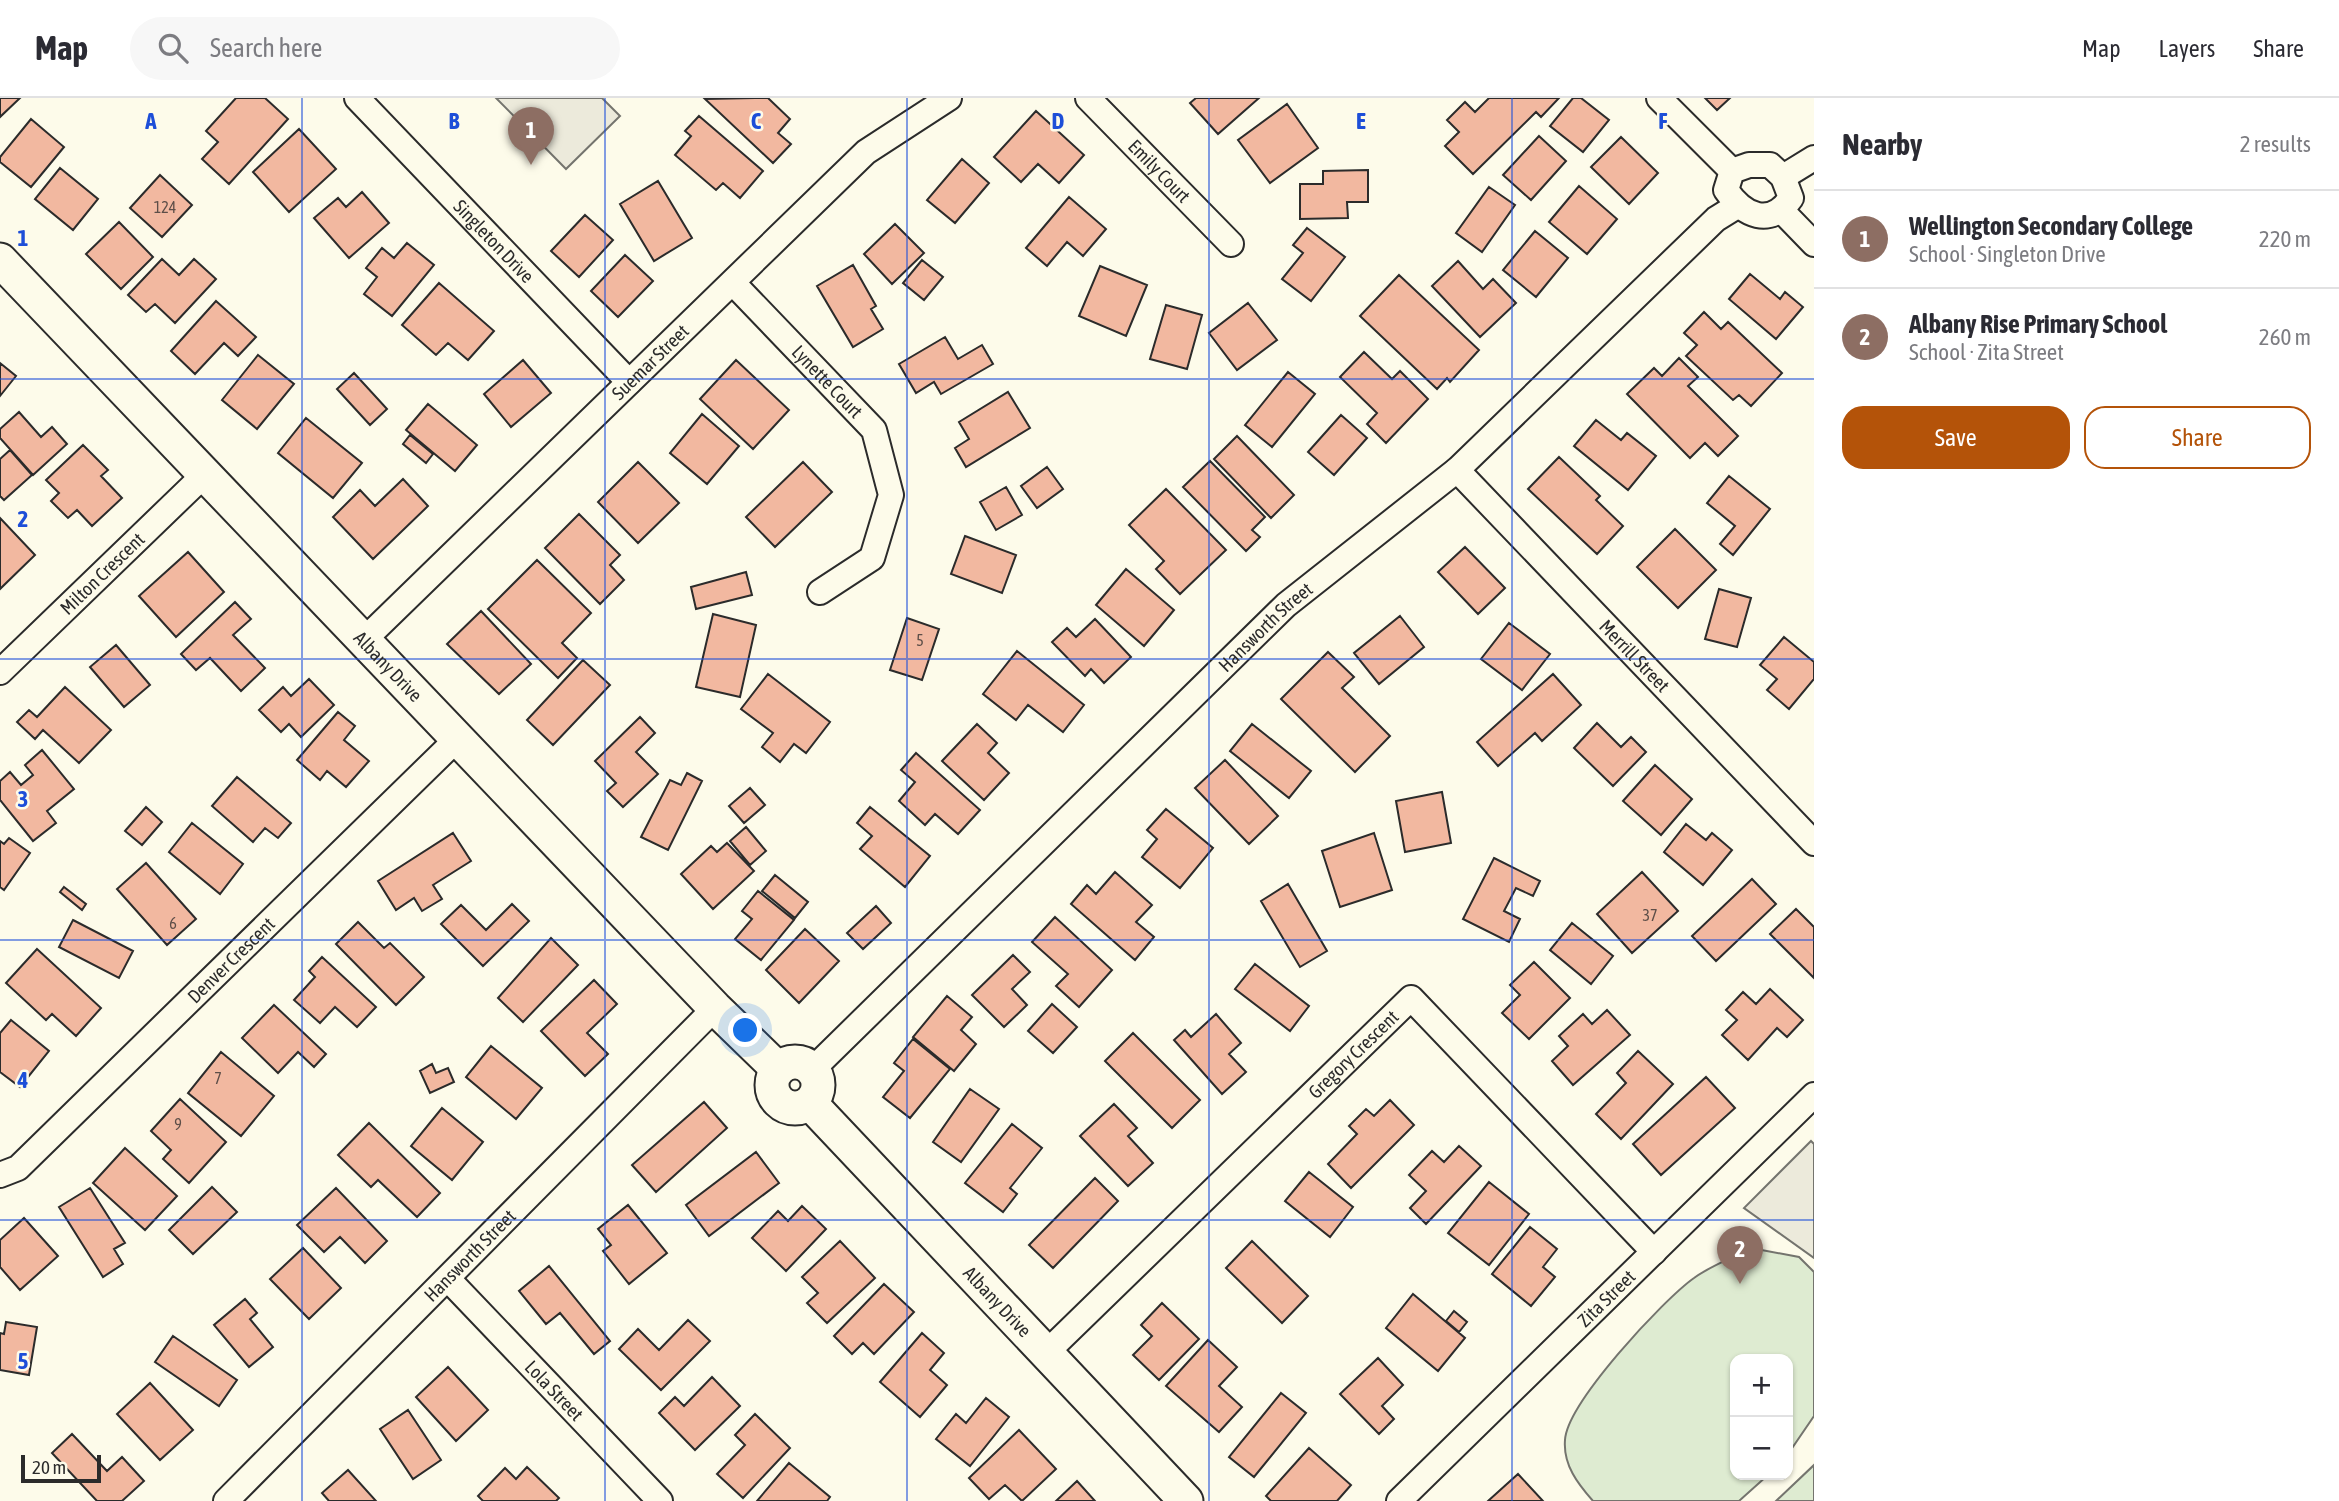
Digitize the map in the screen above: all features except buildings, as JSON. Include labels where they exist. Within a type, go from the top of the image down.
[{"type":"street","name":"Singleton Drive","points":[[357,98],[629,382]]},
{"type":"street","name":"Suemar Street","points":[[365,640],[629,382],[734,284],[866,152],[949,98]]},
{"type":"street","name":"Emily Court","points":[[1088,98],[1231,244]]},
{"type":"street","points":[[1659,98],[1732,171]]},
{"type":"street","points":[[1783,177],[1814,158]]},
{"type":"street","points":[[1749,165],[1770,165],[1783,177],[1791,198],[1782,211],[1768,216],[1754,214],[1737,206],[1726,190],[1732,171],[1749,165]]},
{"type":"street","name":"Hansworth Street","points":[[812,1070],[1286,605],[1457,470],[1716,219],[1737,206]]},
{"type":"street","points":[[1782,211],[1814,244]]},
{"type":"street","name":"Albany Drive","points":[[0,260],[203,476],[365,640],[715,1008],[778,1069]]},
{"type":"street","name":"Lynette Court","points":[[734,284],[874,430],[891,495],[872,558],[820,592]]},
{"type":"street","name":"Merrill Street","points":[[1457,470],[1814,843]]},
{"type":"street","name":"Milton Crescent","points":[[0,672],[203,476]]},
{"type":"street","name":"Denver Crescent","points":[[0,1175],[18,1168],[457,738]]},
{"type":"street","name":"Gregory Crescent","points":[[1045,1353],[1412,998],[1654,1252]]},
{"type":"street","name":"Hansworth Street","points":[[226,1501],[715,1008]]},
{"type":"street","points":[[792,1062],[807,1065],[812,1070],[817,1076],[818,1091],[810,1103],[803,1107],[788,1107],[776,1098],[772,1083],[778,1069],[792,1062]]},
{"type":"street","name":"Zita Street","points":[[1399,1501],[1814,1096]]},
{"type":"street","name":"Albany Drive","points":[[810,1103],[1186,1501]]},
{"type":"street","name":"Lola Street","points":[[448,1279],[660,1501]]},
{"type":"green space","points":[[1751,1248],[1799,1257],[1814,1272],[1814,1416],[1793,1447],[1793,1354],[1730,1354],[1730,1480],[1762,1480],[1739,1501],[1593,1501],[1573,1474],[1566,1458],[1565,1440],[1570,1423],[1599,1378],[1640,1329],[1680,1290],[1707,1270]]},
{"type":"green space","points":[[1814,1465],[1814,1501],[1776,1501]]},
{"type":"shaded area","points":[[496,98],[602,98],[620,116],[566,169]]},
{"type":"shaded area","points":[[1811,1141],[1814,1144],[1814,1258],[1744,1208]]},
{"type":"place","name":"Wellington Secondary College","points":[[531,165]]},
{"type":"place","name":"Albany Rise Primary School","points":[[1740,1284]]}]
